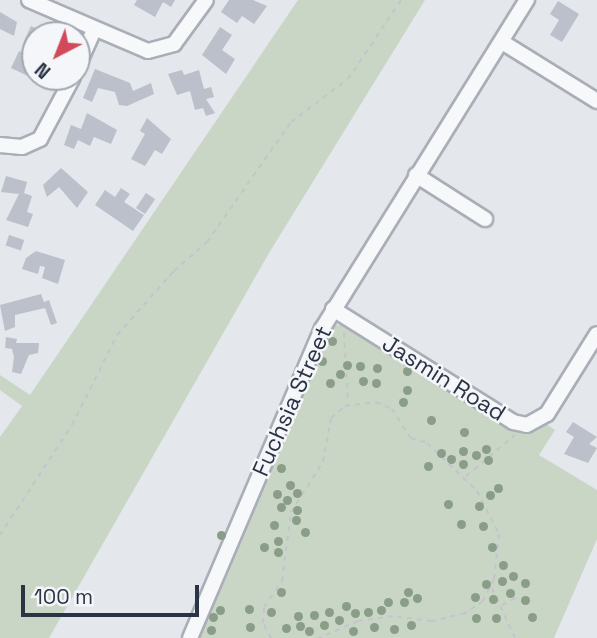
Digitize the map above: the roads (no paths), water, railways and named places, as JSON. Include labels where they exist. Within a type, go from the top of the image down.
[{"type":"street","points":[[29,0],[140,50],[156,51],[181,37],[206,0]]},
{"type":"street","name":"Fuchsia Street","points":[[190,638],[338,312],[416,175],[527,0]]},
{"type":"street","points":[[91,37],[94,30]]},
{"type":"street","points":[[502,41],[597,101]]},
{"type":"street","points":[[0,145],[22,147],[40,139],[66,91]]},
{"type":"street","points":[[416,175],[485,219]]},
{"type":"street","name":"Jasmin Road","points":[[338,312],[520,424],[534,424],[547,414],[597,334]]}]
